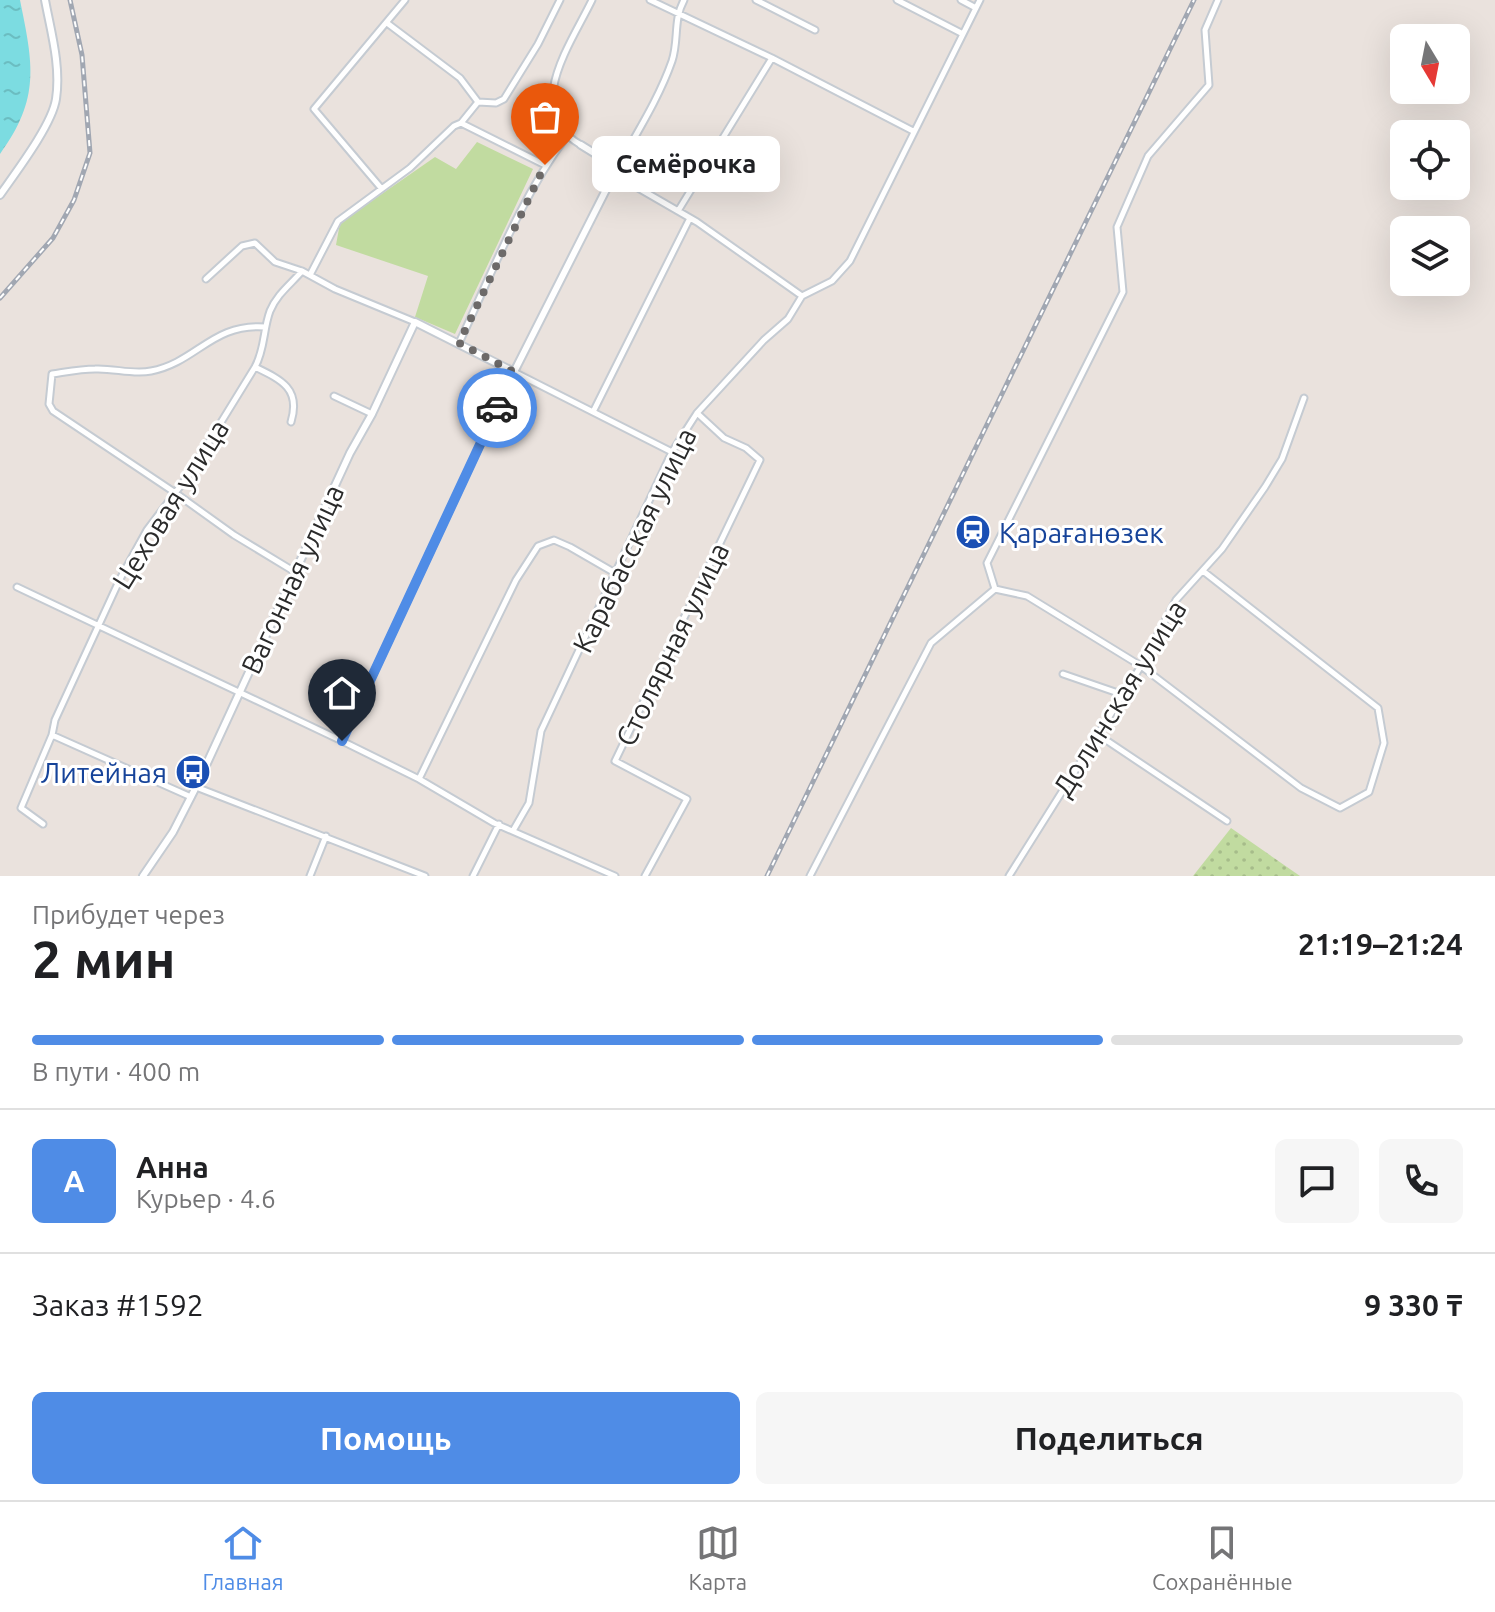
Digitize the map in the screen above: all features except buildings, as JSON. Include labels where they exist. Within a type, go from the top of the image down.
[{"type":"street","points":[[0,195],[49,119],[56,102],[56,59],[45,0]]},
{"type":"street","points":[[381,188],[314,109],[405,0]]},
{"type":"street","points":[[387,23],[460,78],[478,102],[496,103],[504,99],[538,44],[560,0]]},
{"type":"street","points":[[592,0],[553,82],[551,105],[566,137],[602,158],[614,174],[690,218],[779,277],[802,296]]},
{"type":"street","points":[[650,0],[772,58],[913,131]]},
{"type":"street","points":[[342,741],[514,372],[614,174],[662,89],[674,56],[677,14],[684,0]]},
{"type":"street","points":[[756,0],[815,30]]},
{"type":"street","points":[[897,0],[963,34]]},
{"type":"street","points":[[961,0],[976,8]]},
{"type":"street","name":"Карабасская улица","points":[[514,829],[529,803],[541,731],[672,452],[697,413],[764,340],[788,319],[802,296],[832,281],[850,261],[980,0]]},
{"type":"street","points":[[995,589],[987,563],[1123,292],[1117,227],[1148,156],[1209,85],[1205,30],[1218,0]]},
{"type":"street","points":[[678,211],[772,58]]},
{"type":"street","points":[[310,275],[338,221],[410,168],[461,123],[478,102]]},
{"type":"street","points":[[461,123],[545,165]]},
{"type":"street","points":[[459,343],[545,165],[566,137]]},
{"type":"street","points":[[593,412],[690,218]]},
{"type":"street","points":[[206,279],[242,246],[255,243],[275,262],[302,271],[335,289],[459,343],[672,452]]},
{"type":"street","name":"Цеховая улица","points":[[43,824],[21,808],[52,735],[55,720],[98,626],[147,530],[188,476],[255,367],[261,356],[271,309],[280,293],[302,271]]},
{"type":"street","name":"Вагонная улица","points":[[143,876],[173,832],[196,787],[350,453],[415,322]]},
{"type":"street","points":[[265,327],[233,329],[178,361],[152,371],[96,369],[52,374],[49,404],[53,411],[205,516],[295,572]]},
{"type":"street","points":[[255,367],[276,377],[293,395],[296,405],[291,422]]},
{"type":"street","points":[[334,396],[372,414]]},
{"type":"street","name":"Долинская улица","points":[[1009,876],[1141,666],[1176,600],[1203,571],[1282,459],[1304,398]]},
{"type":"street","name":"Столярная улица","points":[[645,876],[687,799],[615,761],[760,460],[746,448],[724,438],[697,413]]},
{"type":"street","points":[[419,779],[491,626],[538,546],[554,540],[615,573]]},
{"type":"street","points":[[995,589],[1027,596],[1141,666],[1301,788],[1340,808],[1369,792],[1384,743],[1378,708],[1203,571]]},
{"type":"street","points":[[17,587],[342,741],[499,824],[615,876]]},
{"type":"street","points":[[810,876],[931,643],[995,589]]},
{"type":"street","points":[[1063,674],[1121,694]]},
{"type":"street","points":[[1097,734],[1227,821]]},
{"type":"street","points":[[52,735],[191,797]]},
{"type":"street","points":[[196,787],[425,876]]},
{"type":"street","points":[[473,876],[499,824]]},
{"type":"street","points":[[310,876],[326,836]]},
{"type":"green space","points":[[477,142],[533,169],[455,334],[415,317],[428,276],[336,245],[340,223],[435,157],[456,169]]},
{"type":"green space","points":[[1231,828],[1300,876],[1193,876]]},
{"type":"water","points":[[0,0],[20,0],[28,43],[30,80],[22,115],[0,154]]},
{"type":"railway","points":[[0,298],[53,238],[74,200],[90,153],[82,55],[70,0]]},
{"type":"railway","points":[[767,876],[1194,0]]},
{"type":"way so far","points":[[497,408],[514,372],[459,343],[545,165]]},
{"type":"place","name":"Семёрочка","points":[[545,165]]},
{"type":"place","name":"Қарағанөзек","points":[[973,532]]},
{"type":"place","name":"Литейная","points":[[193,772]]},
{"type":"route","points":[[342,741],[497,408]]}]
